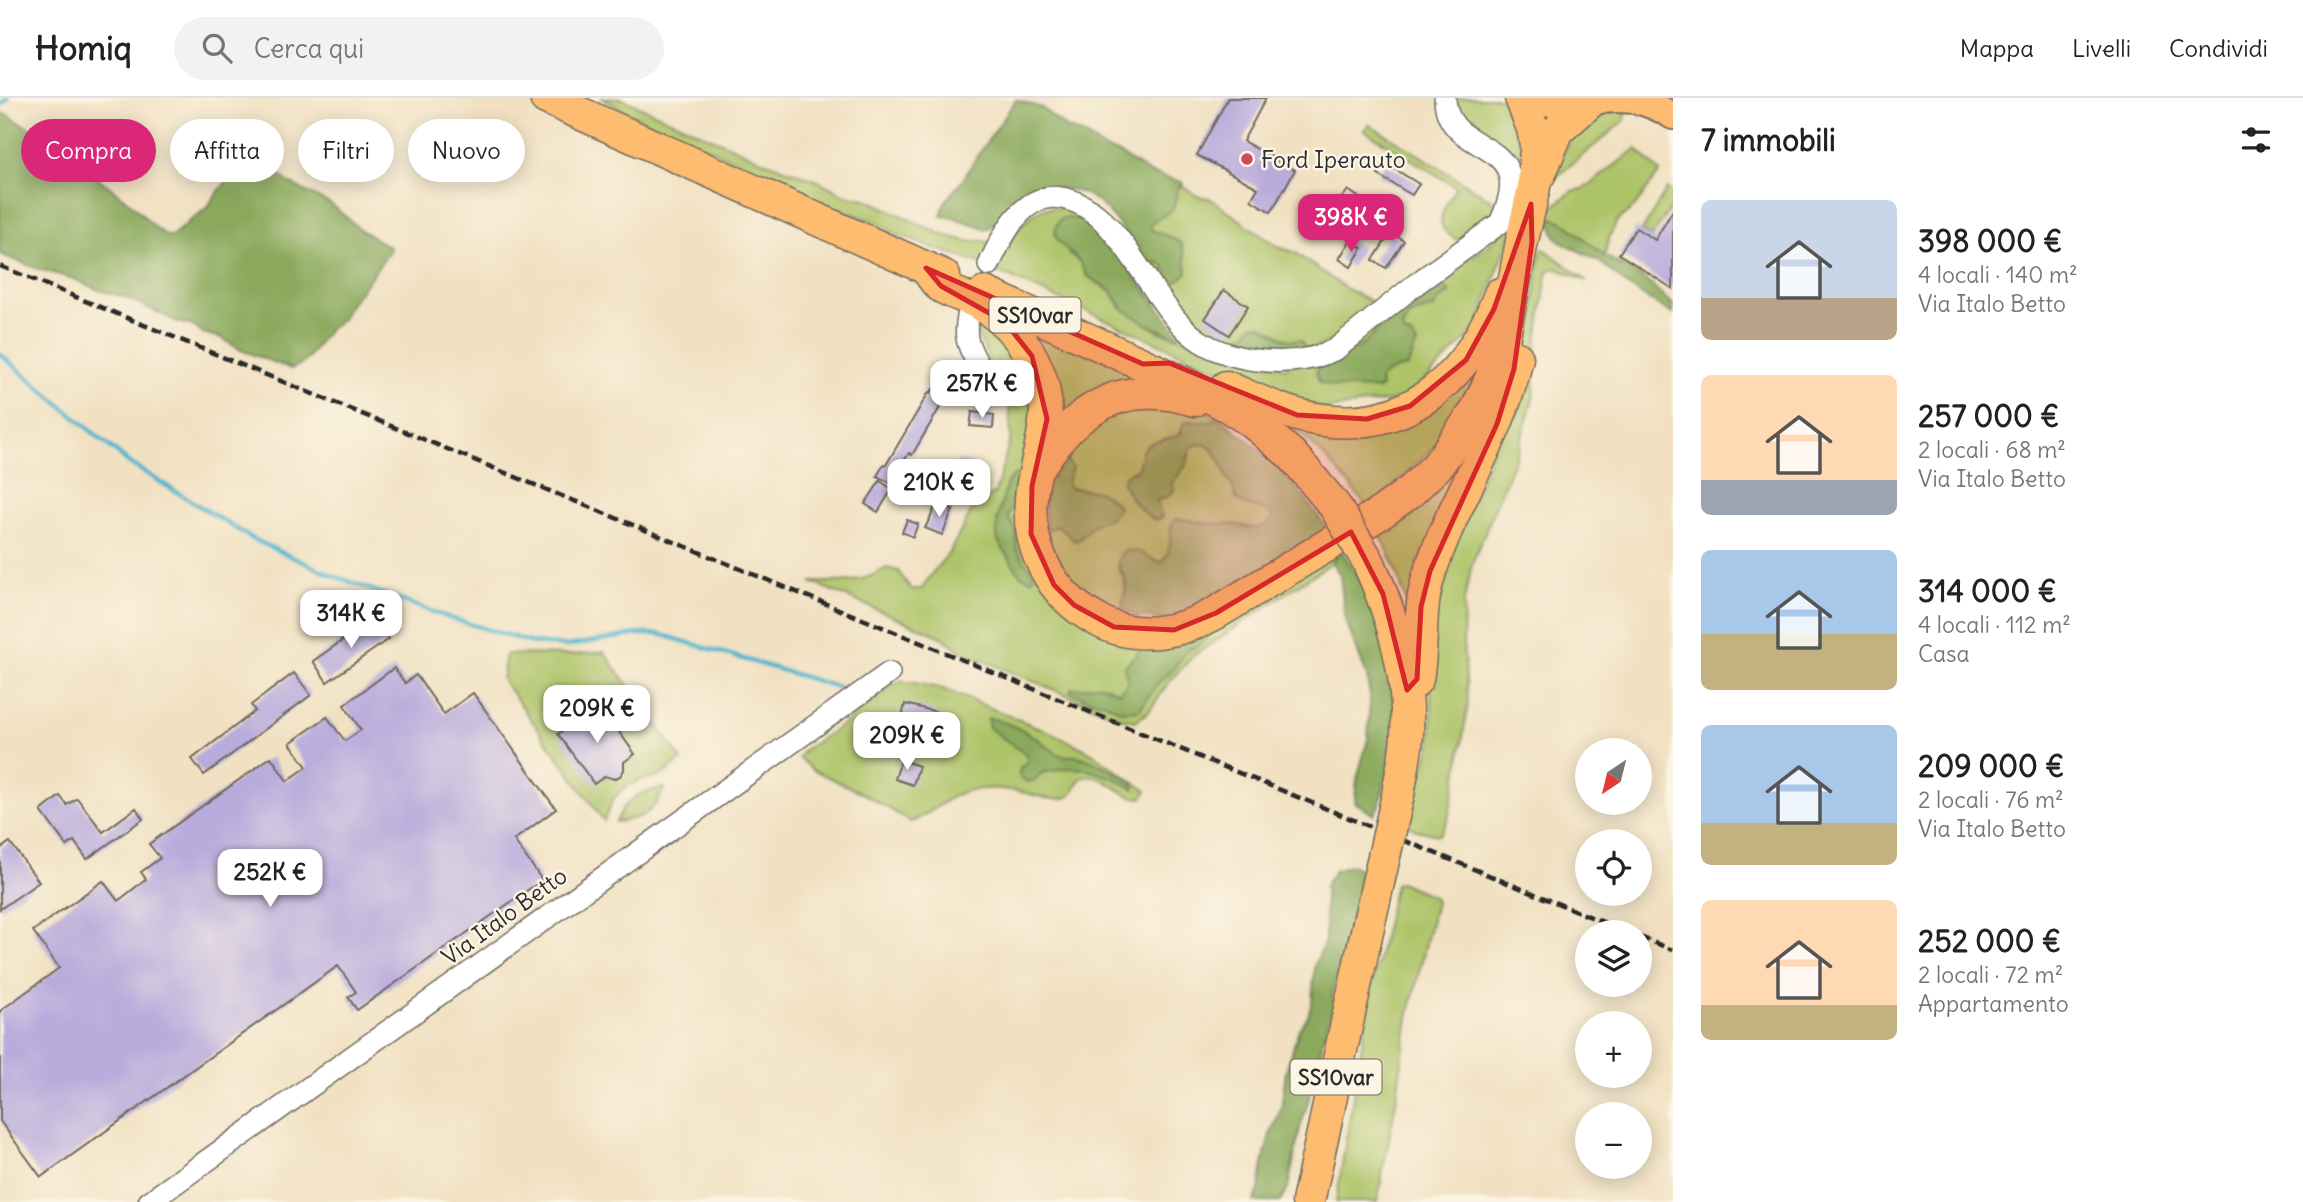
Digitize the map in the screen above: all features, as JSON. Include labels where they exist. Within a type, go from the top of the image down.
[{"type":"highway","name":"SS10var","points":[[546,98],[1143,364],[1226,405],[1251,421],[1292,455],[1334,505],[1368,561],[1383,594],[1400,649],[1407,690],[1407,737],[1398,795],[1308,1202]]},
{"type":"highway","points":[[1407,690],[1417,679],[1421,607],[1430,571],[1497,424],[1520,341],[1532,242],[1536,145],[1521,98]]},
{"type":"highway","points":[[926,268],[940,286],[982,306],[1005,322],[1019,336],[1032,356],[1044,394],[1047,419],[1032,486],[1031,534],[1041,563],[1054,585],[1074,605],[1102,623],[1128,631],[1155,633],[1174,630],[1205,620],[1381,512],[1411,491],[1437,466],[1464,430],[1491,379],[1502,346],[1533,196],[1558,130],[1595,100]]},
{"type":"highway","points":[[1143,364],[1169,363],[1271,406],[1310,418],[1342,421],[1389,415],[1433,393],[1466,360],[1494,309],[1522,241]]},
{"type":"highway","points":[[1037,468],[1059,438],[1085,413],[1129,393],[1149,392],[1199,402],[1271,448],[1292,455]]},
{"type":"highway","points":[[1295,1202],[1301,1181],[1317,1160],[1329,1177],[1326,1202]]},
{"type":"main road","points":[[1537,98],[1548,103],[1569,106],[1595,100],[1646,101],[1673,116]]},
{"type":"main road","points":[[1662,98],[1673,109]]},
{"type":"street","points":[[989,265],[1012,223],[1025,208],[1038,200],[1055,197],[1073,200],[1090,210],[1111,229],[1170,312],[1195,338],[1210,347],[1231,354],[1269,361],[1292,361],[1325,354],[1336,349],[1416,284],[1488,233],[1500,223],[1506,211],[1511,188],[1508,168],[1496,154],[1459,130],[1450,119],[1445,98]]},
{"type":"street","points":[[971,305],[965,326],[967,341],[982,371]]},
{"type":"street","name":"Via Italo Betto","points":[[149,1202],[889,673]]},
{"type":"highlighted area","points":[[1531,204],[1532,242],[1514,369],[1497,424],[1430,571],[1421,607],[1417,679],[1407,690],[1383,594],[1351,532],[1216,613],[1174,630],[1114,627],[1074,605],[1054,585],[1031,534],[1032,486],[1047,419],[1032,356],[1005,322],[941,286],[926,268],[1143,364],[1169,363],[1297,415],[1367,419],[1410,406],[1466,360],[1494,309]]},
{"type":"green space","points":[[601,98],[620,98],[769,163],[818,181],[845,195],[866,199],[943,235],[967,241],[985,241],[990,244],[982,264],[898,236],[883,226],[852,213],[823,205],[766,174],[670,134]]},
{"type":"green space","points":[[1453,98],[1502,98],[1522,118],[1520,162],[1506,149],[1467,126],[1459,117]]},
{"type":"green space","points":[[1016,100],[1042,108],[1066,128],[1118,153],[1150,173],[1182,182],[1183,186],[1178,187],[1174,207],[1150,225],[1151,230],[1175,239],[1182,247],[1187,272],[1178,281],[1171,281],[1164,273],[1165,267],[1159,263],[1147,263],[1106,210],[1091,197],[1078,192],[1050,188],[1032,192],[987,229],[941,216],[945,202],[963,180]]},
{"type":"green space","points":[[1626,108],[1625,120],[1542,189],[1578,126]]},
{"type":"green space","points":[[0,114],[6,114],[21,123],[21,182],[103,182],[153,226],[170,237],[205,209],[226,182],[284,182],[284,179],[332,205],[361,230],[390,247],[390,251],[342,319],[328,330],[302,364],[291,369],[241,350],[221,338],[203,333],[193,326],[178,322],[125,297],[98,290],[0,254]]},
{"type":"green space","points":[[1369,124],[1496,203],[1493,220],[1462,242],[1451,237],[1445,231],[1441,218],[1456,187],[1364,130]]},
{"type":"green space","points":[[1636,149],[1660,172],[1635,206],[1617,221],[1605,256],[1565,223],[1554,218],[1550,221],[1548,211],[1572,191],[1582,189]]},
{"type":"green space","points":[[1183,186],[1197,196],[1209,198],[1278,247],[1294,252],[1345,288],[1374,303],[1376,308],[1334,342],[1307,350],[1301,340],[1288,340],[1259,324],[1239,338],[1247,345],[1235,345],[1194,327],[1147,264],[1159,263],[1165,267],[1164,273],[1186,272],[1184,253],[1179,242],[1151,230],[1150,225],[1157,216],[1166,214],[1174,207],[1177,187]]},
{"type":"green space","points":[[1667,189],[1673,193],[1673,212],[1669,210],[1652,237],[1642,231]]},
{"type":"green space","points":[[1044,208],[1067,208],[1084,217],[1068,253],[1081,263],[1086,275],[1113,293],[1121,308],[1160,332],[1286,368],[1483,250],[1511,224],[1510,236],[1476,330],[1405,399],[1326,409],[1268,392],[996,271],[1020,227]]},
{"type":"green space","points":[[1084,217],[1110,243],[1181,337],[1156,328],[1128,312],[1111,291],[1088,276],[1076,257],[1057,239],[1056,227],[1060,219]]},
{"type":"green space","points":[[1554,218],[1565,223],[1605,256],[1644,278],[1673,305],[1673,314],[1629,287],[1600,262],[1560,241],[1550,221]]},
{"type":"green space","points":[[1543,248],[1587,281],[1556,268],[1549,270],[1547,274],[1536,350],[1534,395],[1518,451],[1472,564],[1464,601],[1463,643],[1468,703],[1448,819],[1438,835],[1408,825],[1431,742],[1432,711],[1426,619],[1524,369]]},
{"type":"green space","points":[[1437,284],[1450,293],[1439,300],[1434,308],[1410,315],[1402,327],[1404,333],[1417,343],[1407,367],[1383,376],[1378,390],[1338,387],[1319,381],[1316,373],[1319,365],[1360,346],[1398,308],[1414,299],[1422,298]]},
{"type":"green space","points":[[981,315],[1018,346],[1034,391],[1024,545],[1125,640],[1335,556],[1331,563],[1193,656],[1170,681],[1149,711],[1136,721],[1124,719],[963,652],[940,636],[811,582],[859,579],[886,568],[898,571],[911,589],[922,589],[949,553],[975,505],[995,493],[1011,437],[1009,404],[977,333]]},
{"type":"green space","points":[[1259,324],[1288,340],[1301,340],[1305,347],[1288,352],[1247,345],[1239,338],[1247,333],[1252,325]]},
{"type":"green space","points":[[1031,331],[1147,376],[1122,381],[1060,418]]},
{"type":"green space","points":[[1477,357],[1482,367],[1445,436],[1369,510],[1330,463],[1286,422],[1351,431]]},
{"type":"green space","points":[[1186,403],[1218,417],[1210,422],[1187,421],[1178,436],[1146,447],[1138,468],[1126,475],[1132,496],[1139,508],[1156,501],[1188,460],[1191,447],[1198,444],[1209,447],[1217,456],[1236,499],[1271,512],[1273,520],[1257,528],[1201,522],[1171,541],[1170,550],[1162,562],[1125,550],[1118,567],[1125,586],[1122,606],[1137,616],[1138,620],[1106,610],[1085,595],[1066,573],[1052,550],[1047,528],[1056,525],[1064,532],[1094,525],[1113,500],[1098,491],[1070,488],[1068,478],[1056,459],[1097,414]]},
{"type":"green space","points":[[1218,417],[1279,469],[1305,498],[1328,531],[1173,621],[1137,616],[1122,607],[1126,582],[1118,562],[1125,550],[1140,552],[1162,562],[1169,551],[1175,519],[1252,528],[1266,525],[1272,520],[1271,512],[1243,504],[1236,498],[1217,456],[1204,444],[1191,447],[1186,465],[1172,483],[1174,490],[1171,495],[1156,501],[1162,517],[1156,520],[1136,504],[1122,482],[1126,475],[1138,468],[1145,447],[1155,441],[1178,435],[1187,421],[1210,422]]},
{"type":"green space","points":[[1481,426],[1413,633],[1400,580],[1378,531]]},
{"type":"green space","points":[[1065,458],[1072,467],[1067,483],[1070,488],[1098,491],[1117,504],[1117,511],[1112,517],[1094,524],[1075,541],[1057,525],[1052,529],[1047,528],[1045,518],[1044,500],[1048,477],[1056,459]]},
{"type":"green space","points":[[1015,474],[1019,477],[1017,501],[1008,516],[1016,532],[1017,549],[1034,575],[1032,580],[1020,575],[998,541],[997,521],[1007,482]]},
{"type":"green space","points":[[1343,552],[1368,593],[1394,672],[1395,725],[1389,769],[1374,815],[1355,802],[1357,779],[1368,739],[1370,698],[1367,676],[1345,619],[1340,575],[1332,563],[1335,556]]},
{"type":"green space","points":[[1206,635],[1208,637],[1196,647],[1187,650],[1139,710],[1121,711],[1106,703],[1070,692],[1071,688],[1099,684],[1120,692],[1128,682],[1124,667],[1140,650],[1169,647]]},
{"type":"green space","points":[[604,652],[682,760],[660,776],[626,786],[613,799],[604,821],[502,679],[506,654],[571,655]]},
{"type":"green space","points":[[895,682],[911,682],[943,689],[1052,733],[1089,751],[1147,791],[1142,798],[1134,797],[1094,777],[1079,780],[1072,795],[1062,799],[1005,789],[977,789],[955,795],[911,822],[864,794],[813,770],[799,758],[804,750],[848,721]]},
{"type":"green space","points":[[988,718],[1007,723],[1027,733],[1058,754],[1077,756],[1109,769],[1131,782],[1135,786],[1134,789],[1114,778],[1085,769],[1068,768],[1041,773],[1036,780],[1027,782],[1019,776],[1020,767],[1027,764],[1027,755],[989,728]]},
{"type":"green space","points":[[665,788],[646,813],[634,819],[616,822],[629,801],[648,791]]},
{"type":"green space","points":[[1352,865],[1360,870],[1359,886],[1332,994],[1334,1004],[1300,1128],[1288,1188],[1280,1202],[1254,1202],[1270,1135],[1281,1109],[1286,1071],[1299,1029],[1308,1016],[1312,1002],[1315,964],[1325,942],[1325,886],[1334,871]]},
{"type":"green space","points":[[1400,882],[1434,897],[1436,902],[1408,1017],[1397,1096],[1377,1202],[1336,1202],[1369,1001],[1395,884]]},
{"type":"building","points":[[1228,98],[1266,98],[1243,141],[1295,170],[1271,212],[1251,200],[1258,188],[1197,155]]},
{"type":"building","points":[[1385,163],[1419,184],[1412,195],[1378,175]]},
{"type":"building","points":[[1348,190],[1367,203],[1360,212],[1341,199]]},
{"type":"building","points":[[1673,210],[1673,289],[1619,254],[1636,228],[1655,240]]},
{"type":"building","points":[[1391,232],[1404,241],[1386,268],[1373,260]]},
{"type":"building","points":[[1350,241],[1362,248],[1351,267],[1339,259]]},
{"type":"building","points":[[1224,290],[1248,306],[1229,335],[1205,319]]},
{"type":"building","points":[[933,389],[946,397],[912,455],[909,453],[890,483],[877,476],[929,392]]},
{"type":"building","points":[[972,412],[994,415],[993,428],[970,426]]},
{"type":"building","points":[[959,460],[973,464],[970,476],[955,472]]},
{"type":"building","points":[[880,481],[892,489],[878,512],[865,504]]},
{"type":"building","points":[[938,502],[953,510],[942,535],[925,528]]},
{"type":"building","points":[[907,520],[918,524],[913,537],[902,532]]},
{"type":"building","points":[[375,618],[389,639],[327,682],[313,661]]},
{"type":"building","points":[[394,668],[405,683],[416,675],[444,714],[473,693],[556,809],[514,840],[542,880],[357,1010],[348,997],[356,992],[338,966],[41,1177],[0,1121],[0,1011],[59,968],[33,931],[103,881],[118,901],[146,879],[141,872],[160,858],[149,844],[271,757],[287,781],[307,767],[290,743],[327,717],[345,741],[361,730],[344,705]]},
{"type":"building","points":[[294,673],[311,695],[204,775],[192,759],[255,711],[251,705]]},
{"type":"building","points":[[599,704],[635,754],[624,762],[624,770],[620,776],[614,779],[605,776],[594,784],[558,734]]},
{"type":"building","points":[[905,704],[937,712],[934,725],[902,717]]},
{"type":"building","points":[[901,760],[919,766],[913,785],[895,779]]},
{"type":"building","points":[[60,796],[67,805],[77,798],[103,832],[136,808],[143,819],[87,859],[74,841],[67,846],[41,811]]},
{"type":"building","points":[[10,842],[39,882],[0,909],[0,849]]},
{"type":"waterway","points":[[0,105],[8,98]]},
{"type":"waterway","points":[[0,354],[128,462],[253,539],[334,576],[450,618],[533,643],[567,646],[637,634],[659,634],[838,687]]},
{"type":"railway","points":[[0,266],[1598,920]]},
{"type":"railway","points":[[1652,942],[1673,950]]},
{"type":"place","name":"Ford Iperauto","points":[[1247,159]]}]
